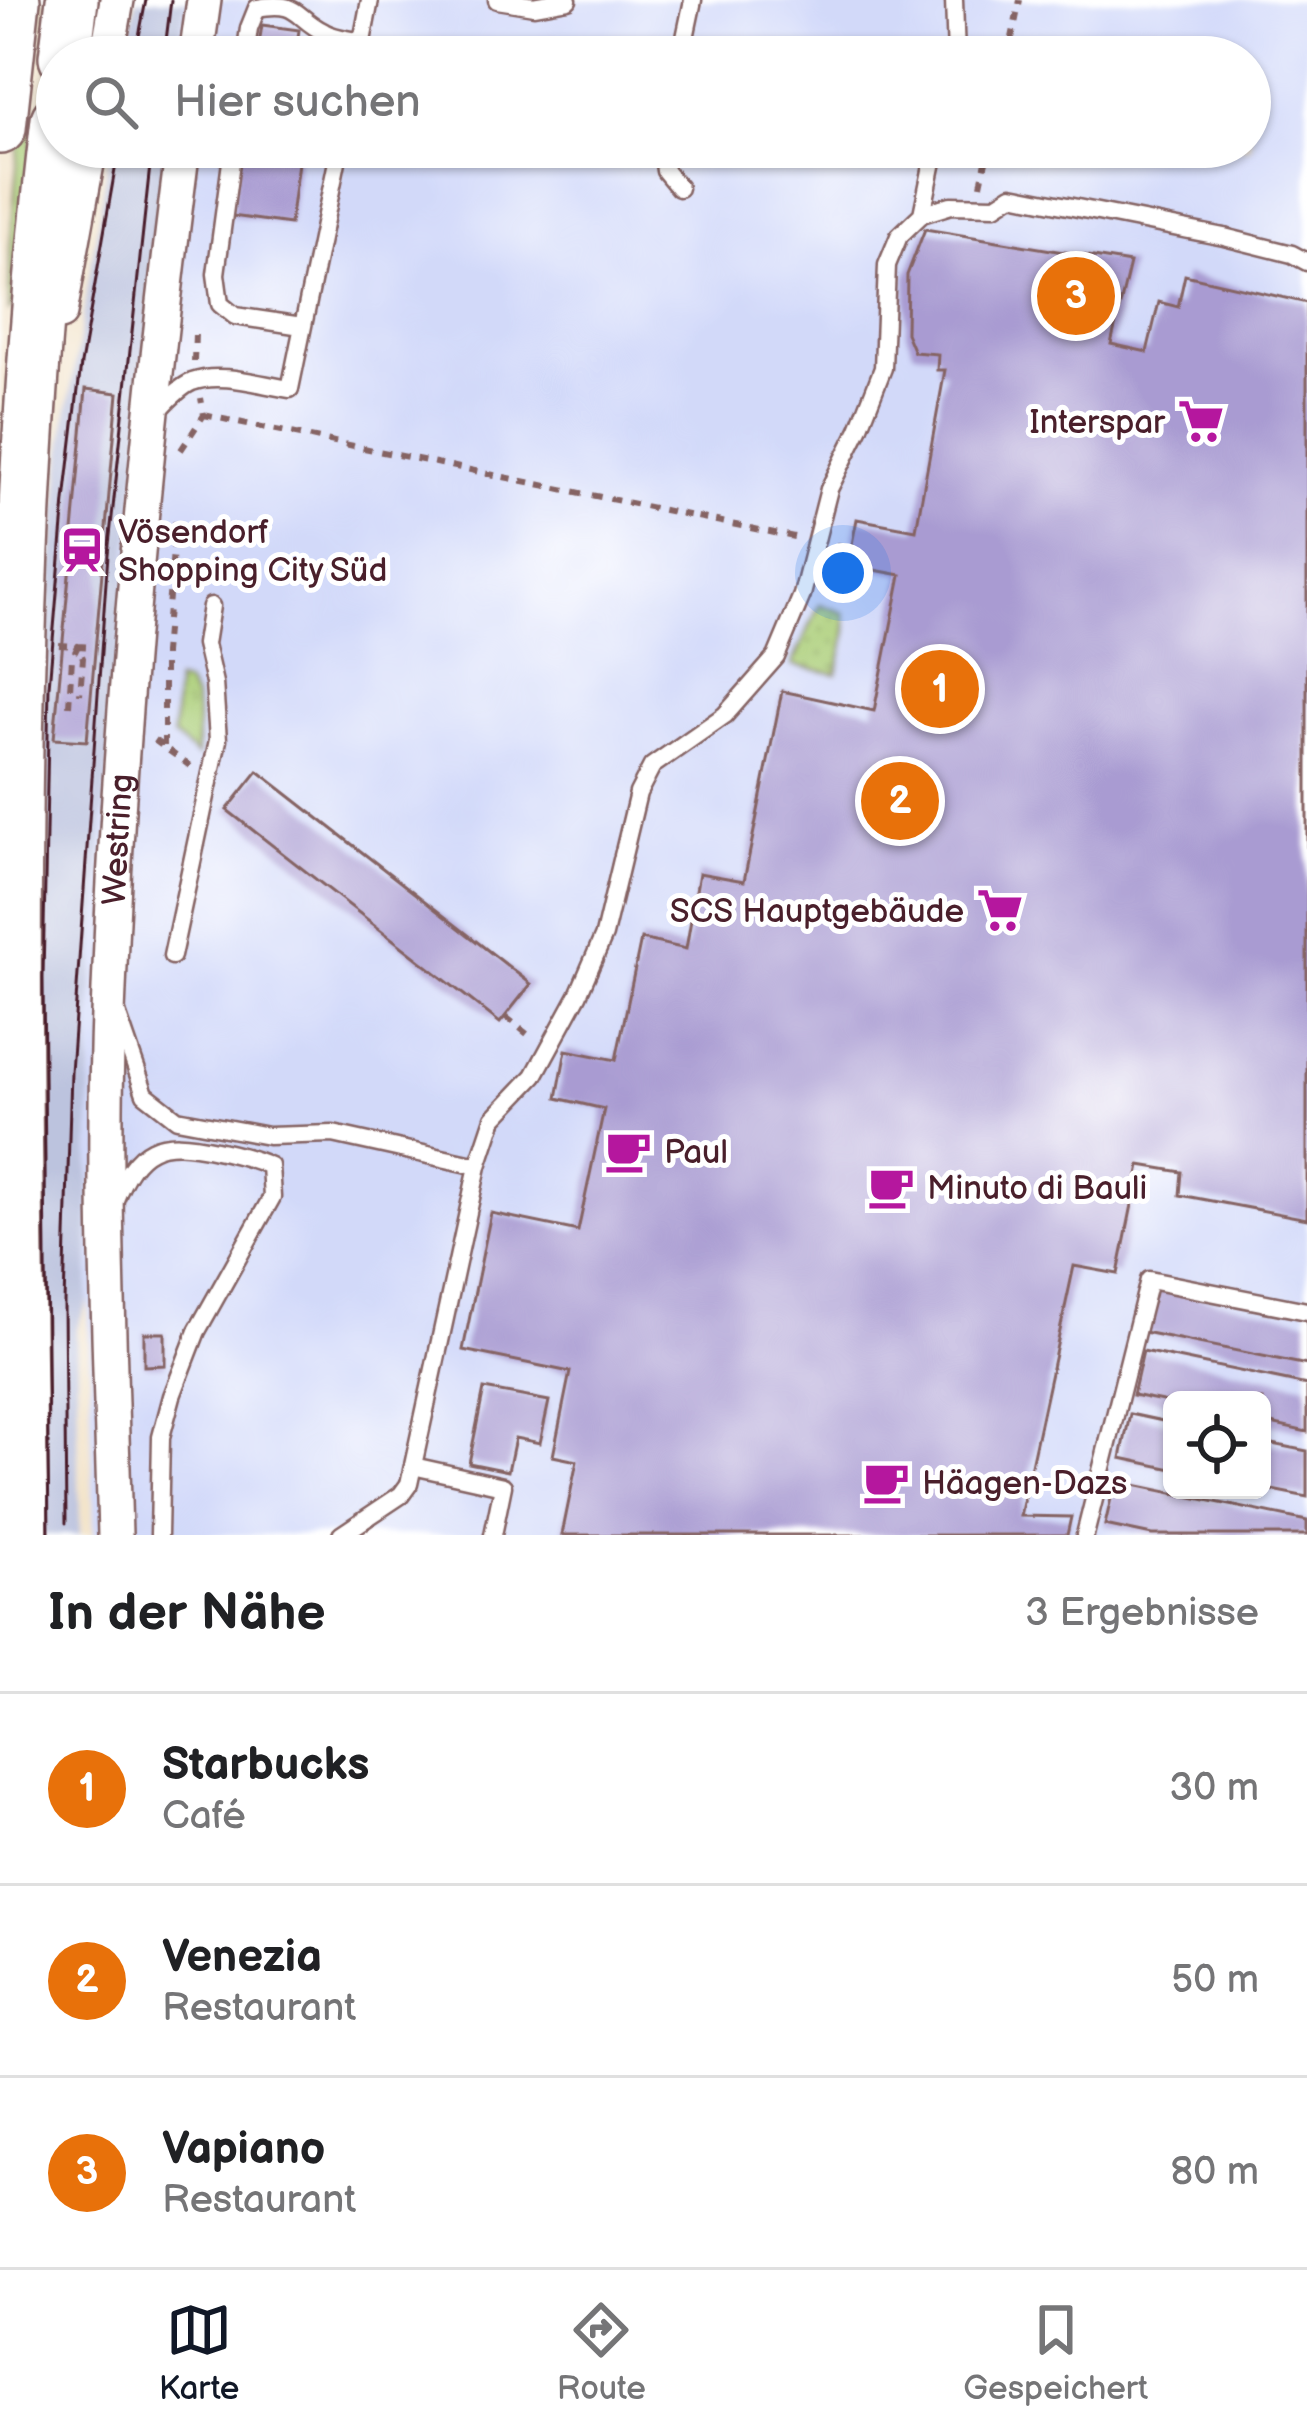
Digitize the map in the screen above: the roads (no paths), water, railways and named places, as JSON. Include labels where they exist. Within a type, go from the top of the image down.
[{"type":"main road","points":[[0,128],[14,0]]},
{"type":"main road","points":[[68,36],[72,0]]},
{"type":"main road","points":[[22,1535],[14,884],[19,538],[35,296],[51,168]]},
{"type":"street","points":[[110,36],[117,0]]},
{"type":"street","points":[[199,36],[204,0]]},
{"type":"street","points":[[19,538],[44,460],[61,301],[86,168]]},
{"type":"street","name":"Westring","points":[[115,1535],[107,1219],[109,990],[128,681],[181,168]]},
{"type":"lane","points":[[363,36],[370,0]]},
{"type":"lane","points":[[497,0],[534,5],[568,0]]},
{"type":"lane","points":[[685,36],[693,0]]},
{"type":"lane","points":[[955,0],[956,36]]},
{"type":"lane","points":[[248,36],[257,8],[277,1],[295,7],[331,36]]},
{"type":"lane","points":[[230,168],[216,274],[220,304],[235,316],[302,326]]},
{"type":"lane","points":[[152,417],[187,384],[198,380],[290,389],[336,168]]},
{"type":"lane","points":[[665,168],[679,188]]},
{"type":"lane","points":[[922,214],[932,168]]},
{"type":"lane","points":[[341,1535],[401,1495],[413,1466],[478,1166],[494,1118],[534,1076],[604,935],[638,793],[652,766],[725,715],[776,657],[802,595],[829,489],[860,429],[883,368],[887,265],[899,236],[922,214],[951,205],[995,206],[1012,195],[1224,237],[1307,262]]},
{"type":"lane","points":[[172,956],[218,740],[214,683],[205,644],[212,606]]},
{"type":"lane","points":[[109,990],[145,1094],[160,1110],[178,1119],[268,1136],[333,1134],[478,1166]]},
{"type":"lane","points":[[107,1219],[135,1161],[158,1144],[185,1143],[270,1166],[272,1197],[197,1331],[172,1396],[160,1437],[159,1535]]},
{"type":"lane","points":[[1085,1535],[1149,1280],[1307,1311]]},
{"type":"lane","points":[[413,1466],[503,1486],[493,1535]]},
{"type":"tram line","points":[[139,36],[146,0]]},
{"type":"tram line","points":[[167,36],[171,0]]},
{"type":"tram line","points":[[49,1535],[43,978],[49,686],[81,364],[115,168]]},
{"type":"tram line","points":[[66,1523],[64,1303],[71,1072],[108,554],[150,168]]},
{"type":"place","name":"Vapiano","points":[[1076,296]]},
{"type":"place","name":"Interspar","points":[[1201,421]]},
{"type":"place","name":"Vösendorf Shopping City Süd","points":[[82,550]]},
{"type":"place","name":"Starbucks","points":[[940,689]]},
{"type":"place","name":"Venezia","points":[[900,801]]},
{"type":"place","name":"SCS Hauptgebäude","points":[[1000,910]]},
{"type":"place","name":"Paul","points":[[628,1151]]},
{"type":"place","name":"Minuto di Bauli","points":[[891,1187]]},
{"type":"place","name":"Häagen-Dazs","points":[[886,1482]]}]
